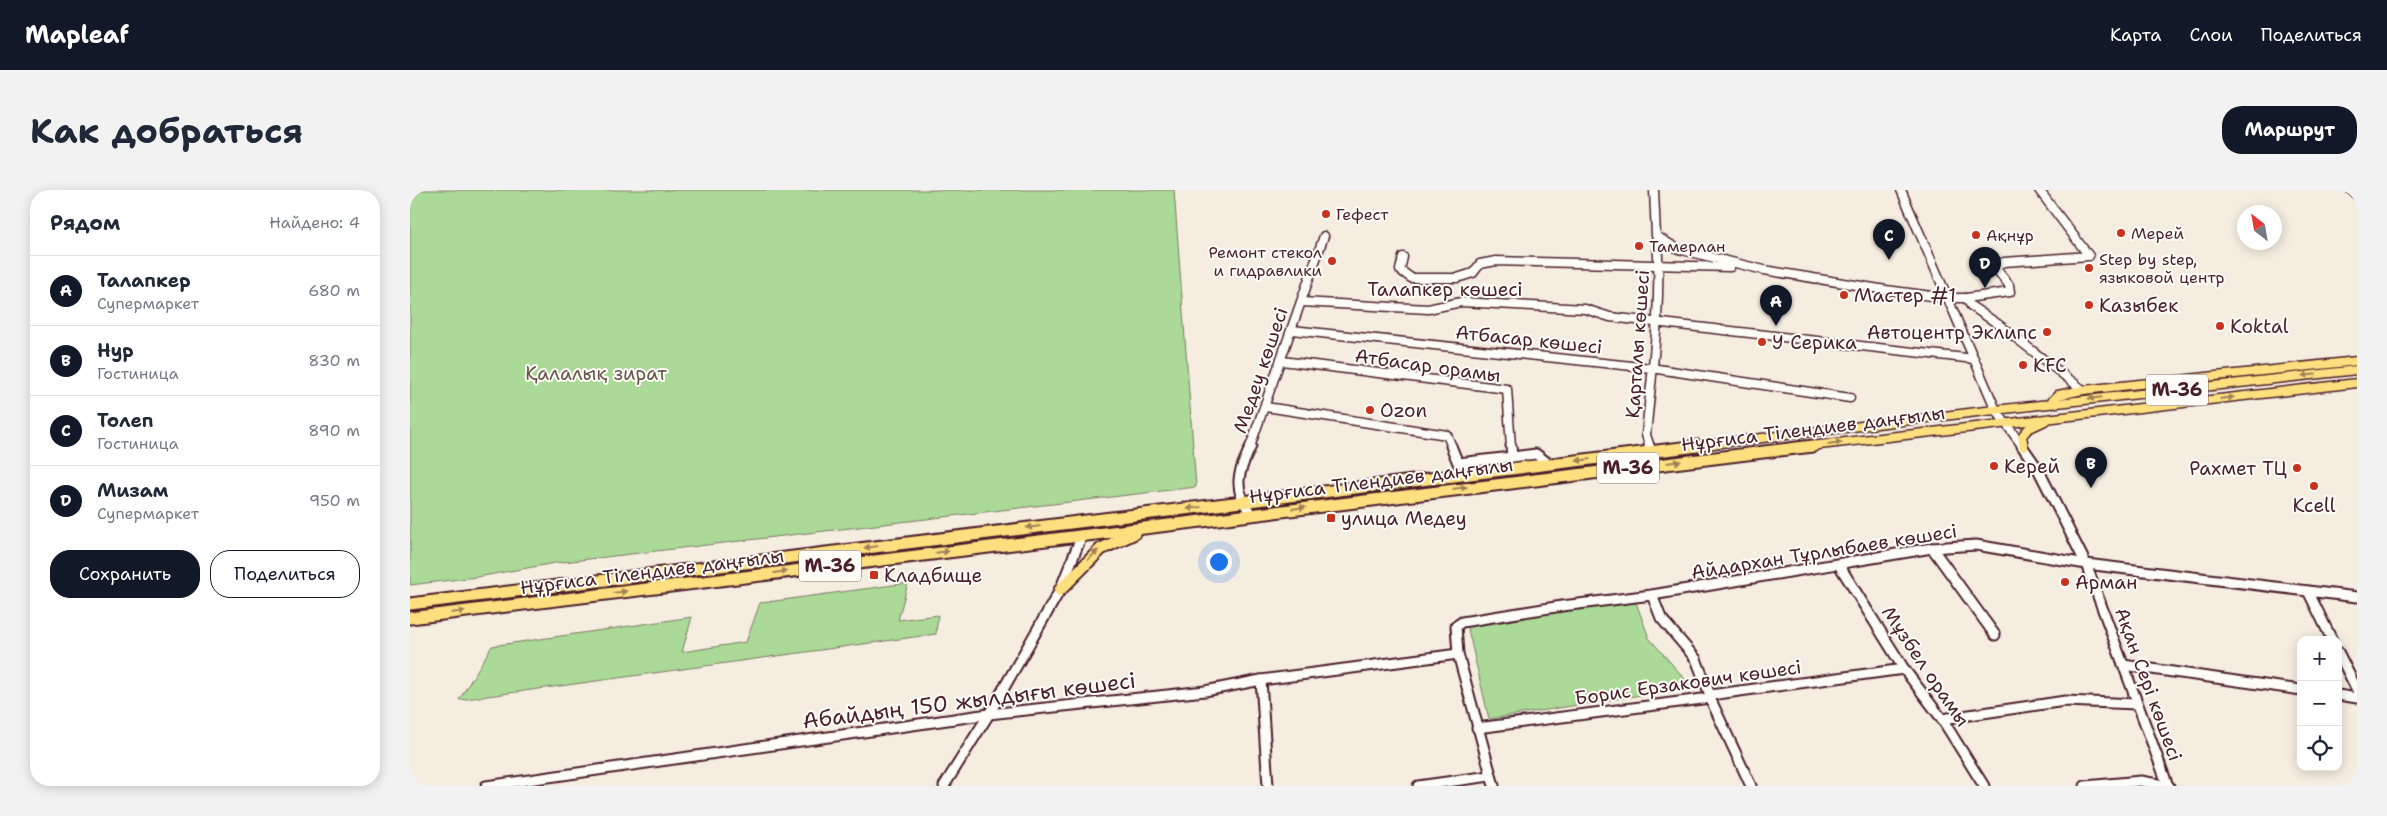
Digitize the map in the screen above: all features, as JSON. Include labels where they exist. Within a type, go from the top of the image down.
[{"type":"main road","points":[[2351,190],[2357,193]]},
{"type":"main road","points":[[2050,404],[2058,395],[2083,390],[2357,361]]},
{"type":"main road","name":"Нұрғиса Тілендиев даңғылы","points":[[410,604],[1996,410],[2357,370]]},
{"type":"main road","points":[[2263,380],[2264,386],[2274,392]]},
{"type":"main road","name":"Нұрғиса Тілендиев даңғылы","points":[[410,618],[2058,416],[2357,383]]},
{"type":"main road","points":[[2103,388],[2140,394]]},
{"type":"main road","points":[[2024,447],[2022,436],[2028,429],[2058,416]]},
{"type":"main road","points":[[1060,590],[1090,558],[1110,541],[1160,525]]},
{"type":"street","name":"Қарталы көшесі","points":[[1654,190],[1659,264],[1657,322],[1646,434],[1655,465]]},
{"type":"street","name":"Ақан Сері көшесі","points":[[1901,190],[1996,410],[2024,447],[2054,498],[2086,564],[2168,786]]},
{"type":"street","points":[[1657,238],[1673,247],[1746,268],[1825,282],[1947,298],[1966,298],[2010,292],[2009,285],[1997,270],[1997,267],[2002,263],[2089,256],[2074,232],[2059,218],[2039,190]]},
{"type":"street","name":"Медеу көшесі","points":[[1250,514],[1242,502],[1238,475],[1266,407],[1324,236]]},
{"type":"street","points":[[1403,257],[1400,270],[1411,278],[1457,278],[1473,273],[1480,264],[1496,261],[1659,264],[1746,268]]},
{"type":"street","points":[[1966,298],[1971,306],[1998,324],[2083,390]]},
{"type":"street","name":"Талапкер көшесі","points":[[1302,302],[1428,309],[1461,302],[1585,309],[1610,317],[1974,359]]},
{"type":"street","name":"Атбасар көшесі","points":[[1292,330],[1651,368],[1850,398]]},
{"type":"street","name":"Атбасар орамы","points":[[1282,361],[1506,390],[1512,457]]},
{"type":"street","points":[[1266,407],[1447,436],[1458,463],[1536,454],[1549,464]]},
{"type":"street","points":[[944,786],[989,714],[1060,590],[1082,535]]},
{"type":"street","name":"Айдархан Тұрлыбаев көшесі","points":[[1458,654],[1455,629],[1462,622],[1562,606],[1652,595],[1932,548],[1976,545],[2086,564],[2357,597]]},
{"type":"street","points":[[1932,548],[1995,635]]},
{"type":"street","name":"Мұзбел орамы","points":[[1839,565],[1904,669],[1942,719],[1984,786]]},
{"type":"street","points":[[2308,591],[2330,636]]},
{"type":"street","points":[[1652,595],[1653,609],[1690,650],[1701,669],[1710,697],[1751,786]]},
{"type":"street","points":[[1418,786],[1492,781],[1458,654]]},
{"type":"street","name":"Абайдың 150 жылдығы көшесі","points":[[486,786],[989,714],[1205,691],[1261,680],[1458,654]]},
{"type":"street","points":[[2342,660],[2357,690]]},
{"type":"street","points":[[2123,665],[2297,689]]},
{"type":"street","name":"Борис Ерзакович көшесі","points":[[1477,728],[1904,669]]},
{"type":"street","points":[[1261,680],[1268,786]]},
{"type":"street","points":[[2342,696],[2357,698]]},
{"type":"street","points":[[1942,719],[2065,701],[2137,704]]},
{"type":"street","points":[[2085,786],[2141,781],[2168,786]]},
{"type":"green space","name":"Қалалық зират","points":[[410,190],[1174,190],[1196,487],[555,563],[477,577],[410,585]]},
{"type":"green space","points":[[908,583],[898,620],[938,615],[936,634],[459,700],[492,646],[692,617],[682,652],[746,642],[760,603]]},
{"type":"green space","points":[[1635,600],[1649,638],[1692,687],[1489,719],[1467,625]]},
{"type":"place","name":"Гефест","points":[[1326,214]]},
{"type":"place","name":"Мерей","points":[[2121,233]]},
{"type":"place","name":"Ақнұр","points":[[1976,235]]},
{"type":"place","name":"Тамерлан","points":[[1639,246]]},
{"type":"place","name":"Толеп","points":[[1889,260]]},
{"type":"place","name":"Ремонт стекол и гидравлики","points":[[1332,261]]},
{"type":"place","name":"Step by step, языковой центр","points":[[2089,268]]},
{"type":"place","name":"Мизам","points":[[1985,288]]},
{"type":"place","name":"Мастер #1","points":[[1844,295]]},
{"type":"place","name":"Казыбек","points":[[2089,305]]},
{"type":"place","name":"Талапкер","points":[[1776,326]]},
{"type":"place","name":"Koktal","points":[[2220,326]]},
{"type":"place","name":"Автоцентр Эклипс","points":[[2047,332]]},
{"type":"place","name":"У Серика","points":[[1762,342]]},
{"type":"place","name":"KFC","points":[[2023,365]]},
{"type":"place","name":"Ozon","points":[[1370,410]]},
{"type":"place","name":"Керей","points":[[1994,466]]},
{"type":"place","name":"Рахмет ТЦ","points":[[2297,468]]},
{"type":"place","name":"Kcell","points":[[2314,486]]},
{"type":"place","name":"Нур","points":[[2091,488]]},
{"type":"place","name":"улица Медеу","points":[[1331,518]]},
{"type":"place","name":"Кладбище","points":[[874,575]]},
{"type":"place","name":"Арман","points":[[2065,582]]}]
